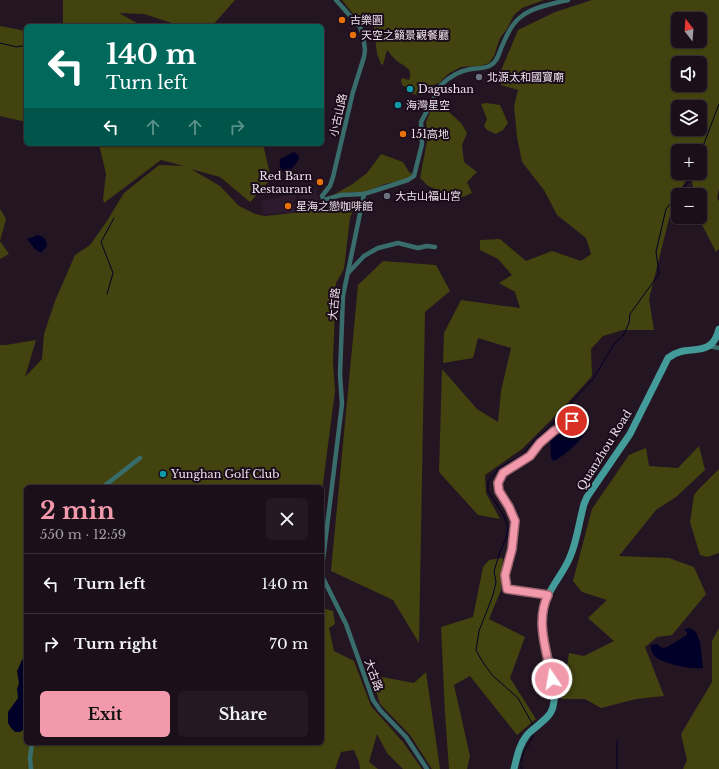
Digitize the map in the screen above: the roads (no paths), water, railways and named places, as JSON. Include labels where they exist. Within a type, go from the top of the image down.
[{"type":"street","name":"小古山路","points":[[336,0],[360,27],[363,35],[365,50],[353,92],[333,177],[330,186],[322,196],[324,200],[340,195],[364,194]]},
{"type":"street","points":[[364,194],[408,180],[414,176],[422,144],[421,122],[441,85],[450,77],[461,72],[471,69],[486,68],[497,60],[503,44],[514,23],[523,15],[546,6],[568,0]]},
{"type":"street","name":"大古路","points":[[324,552],[342,404],[340,374],[342,296],[364,194]]},
{"type":"street","points":[[348,273],[364,256],[378,248],[398,243],[418,248],[427,246],[435,247]]},
{"type":"street","points":[[709,346],[714,342],[719,329]]},
{"type":"street","points":[[709,346],[719,348]]},
{"type":"street","name":"Quanzhou Road","points":[[514,769],[524,740],[553,709],[554,695],[542,622],[543,609],[548,595],[570,557],[587,497],[630,434],[668,358],[673,353],[701,349],[709,346]]},
{"type":"street","points":[[548,595],[507,589],[505,575],[512,549],[515,521],[509,507],[499,491],[498,483],[503,473],[530,456],[540,443],[554,431],[572,421]]},
{"type":"street","points":[[106,485],[140,458]]},
{"type":"street","name":"大古路","points":[[324,580],[346,624],[373,700],[380,710],[406,737],[427,769]]},
{"type":"street","points":[[31,769],[30,758],[32,745]]},
{"type":"water","points":[[294,152],[299,156],[298,161],[290,171],[284,172],[280,166],[280,159]]},
{"type":"water","points":[[38,235],[44,239],[47,246],[41,253],[35,249],[27,239]]},
{"type":"water","points":[[584,425],[587,429],[585,434],[568,451],[554,461],[551,458],[550,436],[568,428],[573,430]]},
{"type":"water","points":[[690,628],[696,632],[700,642],[703,668],[693,668],[673,664],[654,656],[651,650],[651,645],[657,644],[662,648],[667,647],[687,635],[687,632],[684,630]]},
{"type":"water","points":[[24,658],[24,729],[20,732],[15,732],[8,723],[8,712],[18,698],[17,689],[19,683],[17,671]]},
{"type":"waterway","points":[[0,43],[17,47],[24,45]]},
{"type":"waterway","points":[[704,144],[719,104]]},
{"type":"waterway","points":[[533,725],[518,698],[493,676],[476,650],[479,631],[493,595],[496,582],[494,571],[506,538],[508,527],[503,514],[488,491],[488,481],[499,468],[522,455],[547,429],[593,379],[614,344],[623,336],[629,323],[630,314],[659,274],[656,252],[666,209],[690,180]]},
{"type":"waterway","points":[[107,294],[113,273],[101,242],[114,218]]},
{"type":"waterway","points":[[521,763],[524,751],[532,739],[533,733]]},
{"type":"waterway","points":[[617,741],[617,769]]},
{"type":"place","name":"古樂園","points":[[342,20]]},
{"type":"place","name":"天空之籟景觀餐廳","points":[[353,35]]},
{"type":"place","name":"北源太和國寶廟","points":[[479,77]]},
{"type":"place","name":"Dagushan","points":[[410,89]]},
{"type":"place","name":"海灣星空","points":[[398,105]]},
{"type":"place","name":"151高地","points":[[403,134]]},
{"type":"place","name":"Red Barn Restaurant","points":[[320,182]]},
{"type":"place","name":"大古山福山宮","points":[[387,196]]},
{"type":"place","name":"星海之戀咖啡館","points":[[288,206]]},
{"type":"place","name":"Yunghan Golf Club","points":[[163,474]]}]
